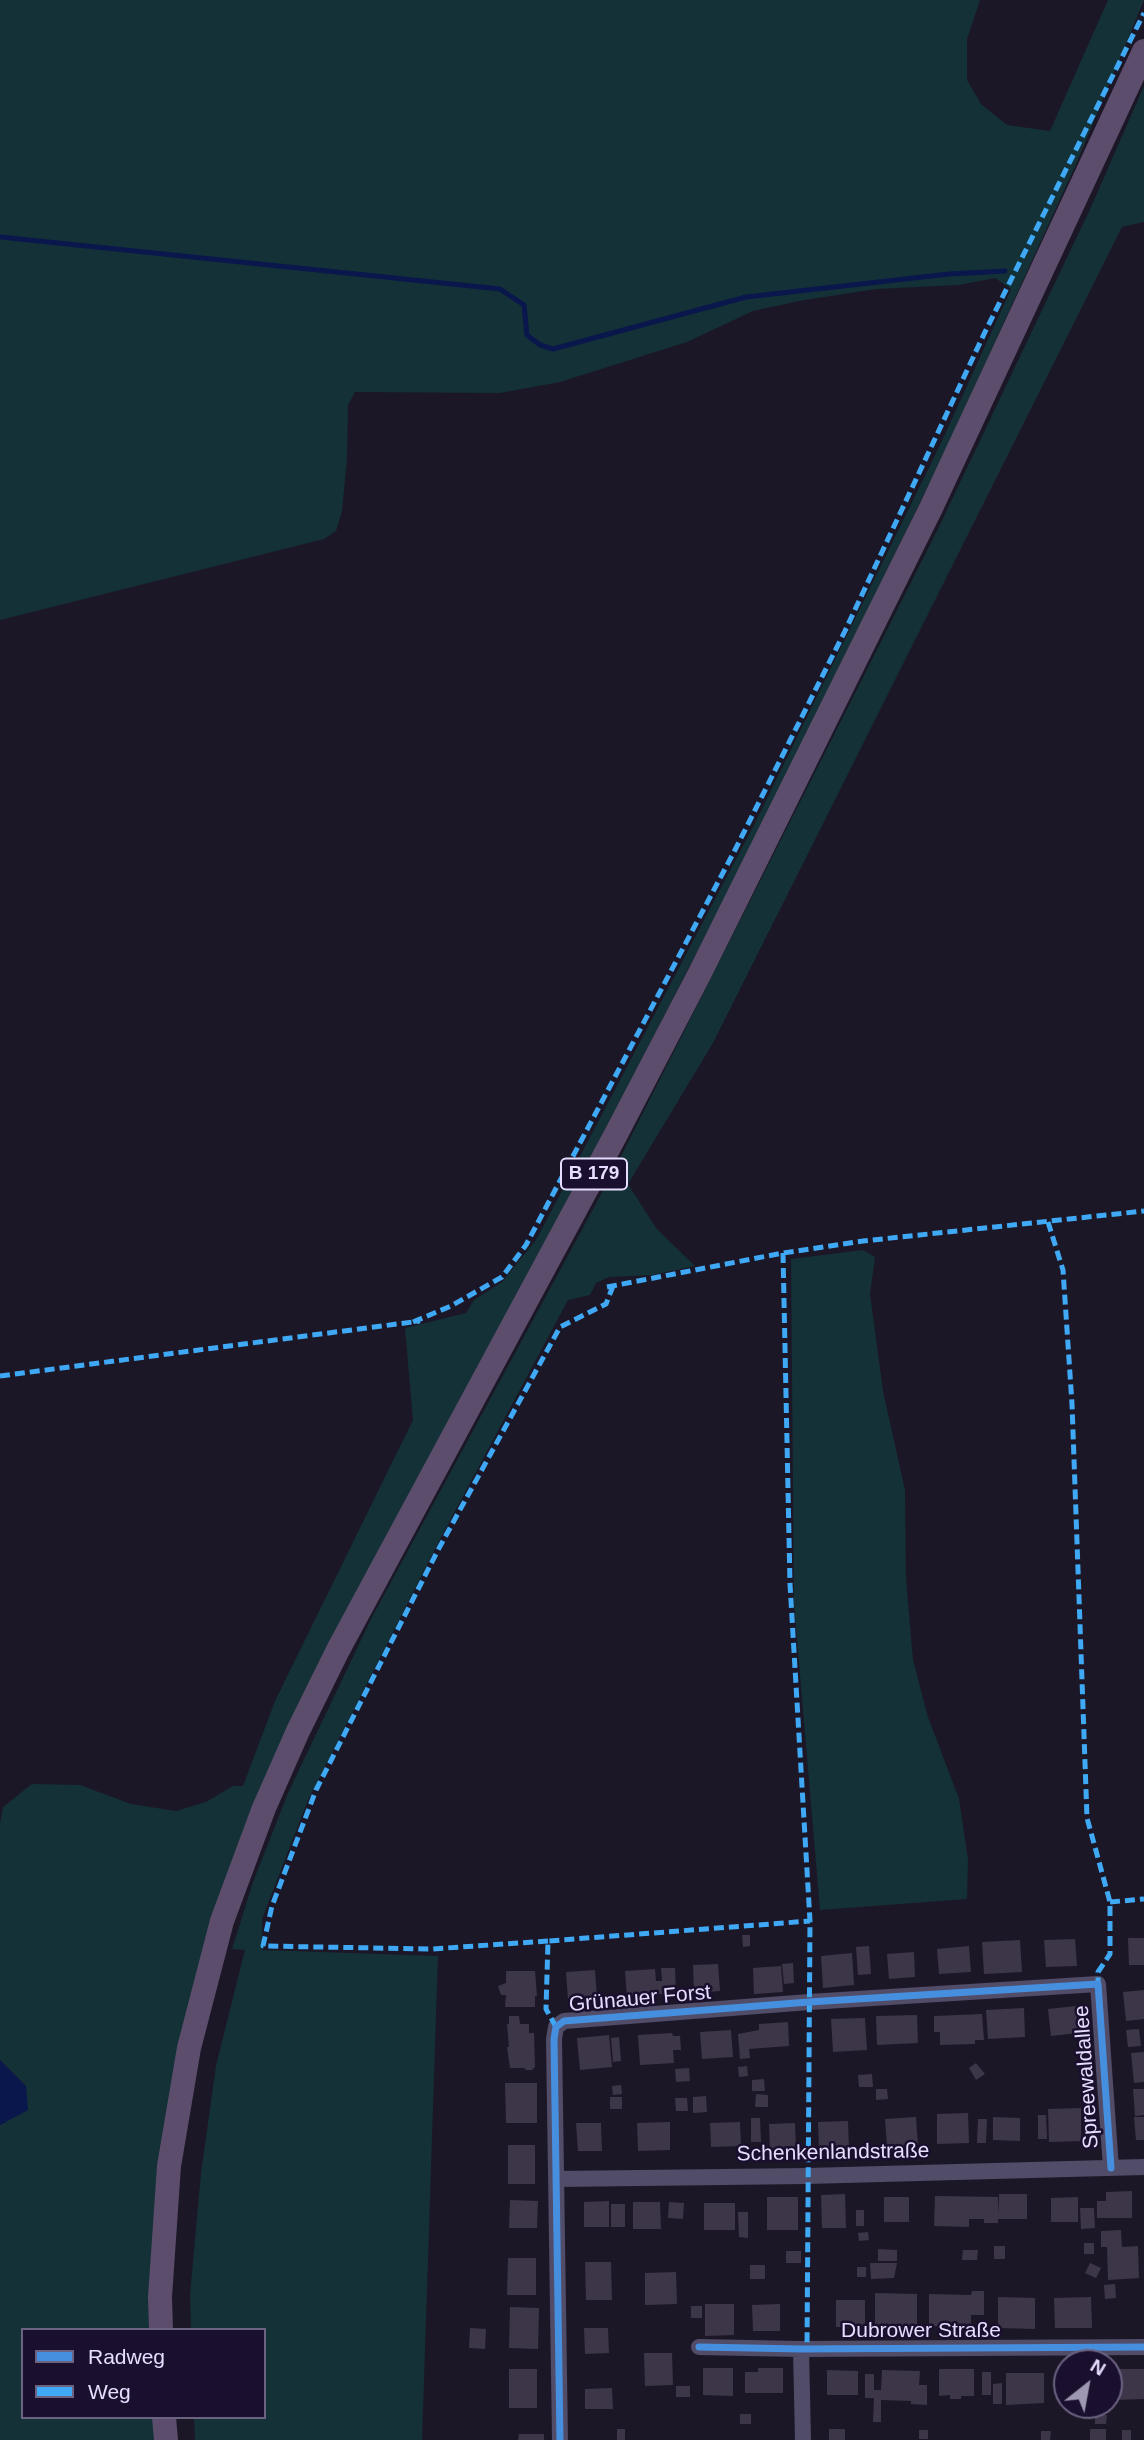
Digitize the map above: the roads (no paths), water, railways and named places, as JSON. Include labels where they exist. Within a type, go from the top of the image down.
[{"type":"main road","name":"B 179","points":[[160,2328],[169,2166],[189,2048],[222,1921],[264,1808],[338,1650],[700,973],[931,508],[1144,51]]},
{"type":"main road","points":[[164,2419],[166,2440]]},
{"type":"street","name":"Spreewaldallee","points":[[1098,1984],[1111,2168],[1144,2167]]},
{"type":"street","name":"Grünauer Forst","points":[[560,2440],[554,2039],[556,2027],[564,2021],[1098,1984]]},
{"type":"street","name":"Schenkenlandstraße","points":[[556,2179],[1111,2168]]},
{"type":"street","name":"Dubrower Straße","points":[[699,2347],[1144,2347]]},
{"type":"street","points":[[801,2349],[803,2440]]},
{"type":"waterway","points":[[0,237],[500,289],[524,305],[527,335],[540,345],[553,349],[746,297],[949,274],[1005,271]]}]
